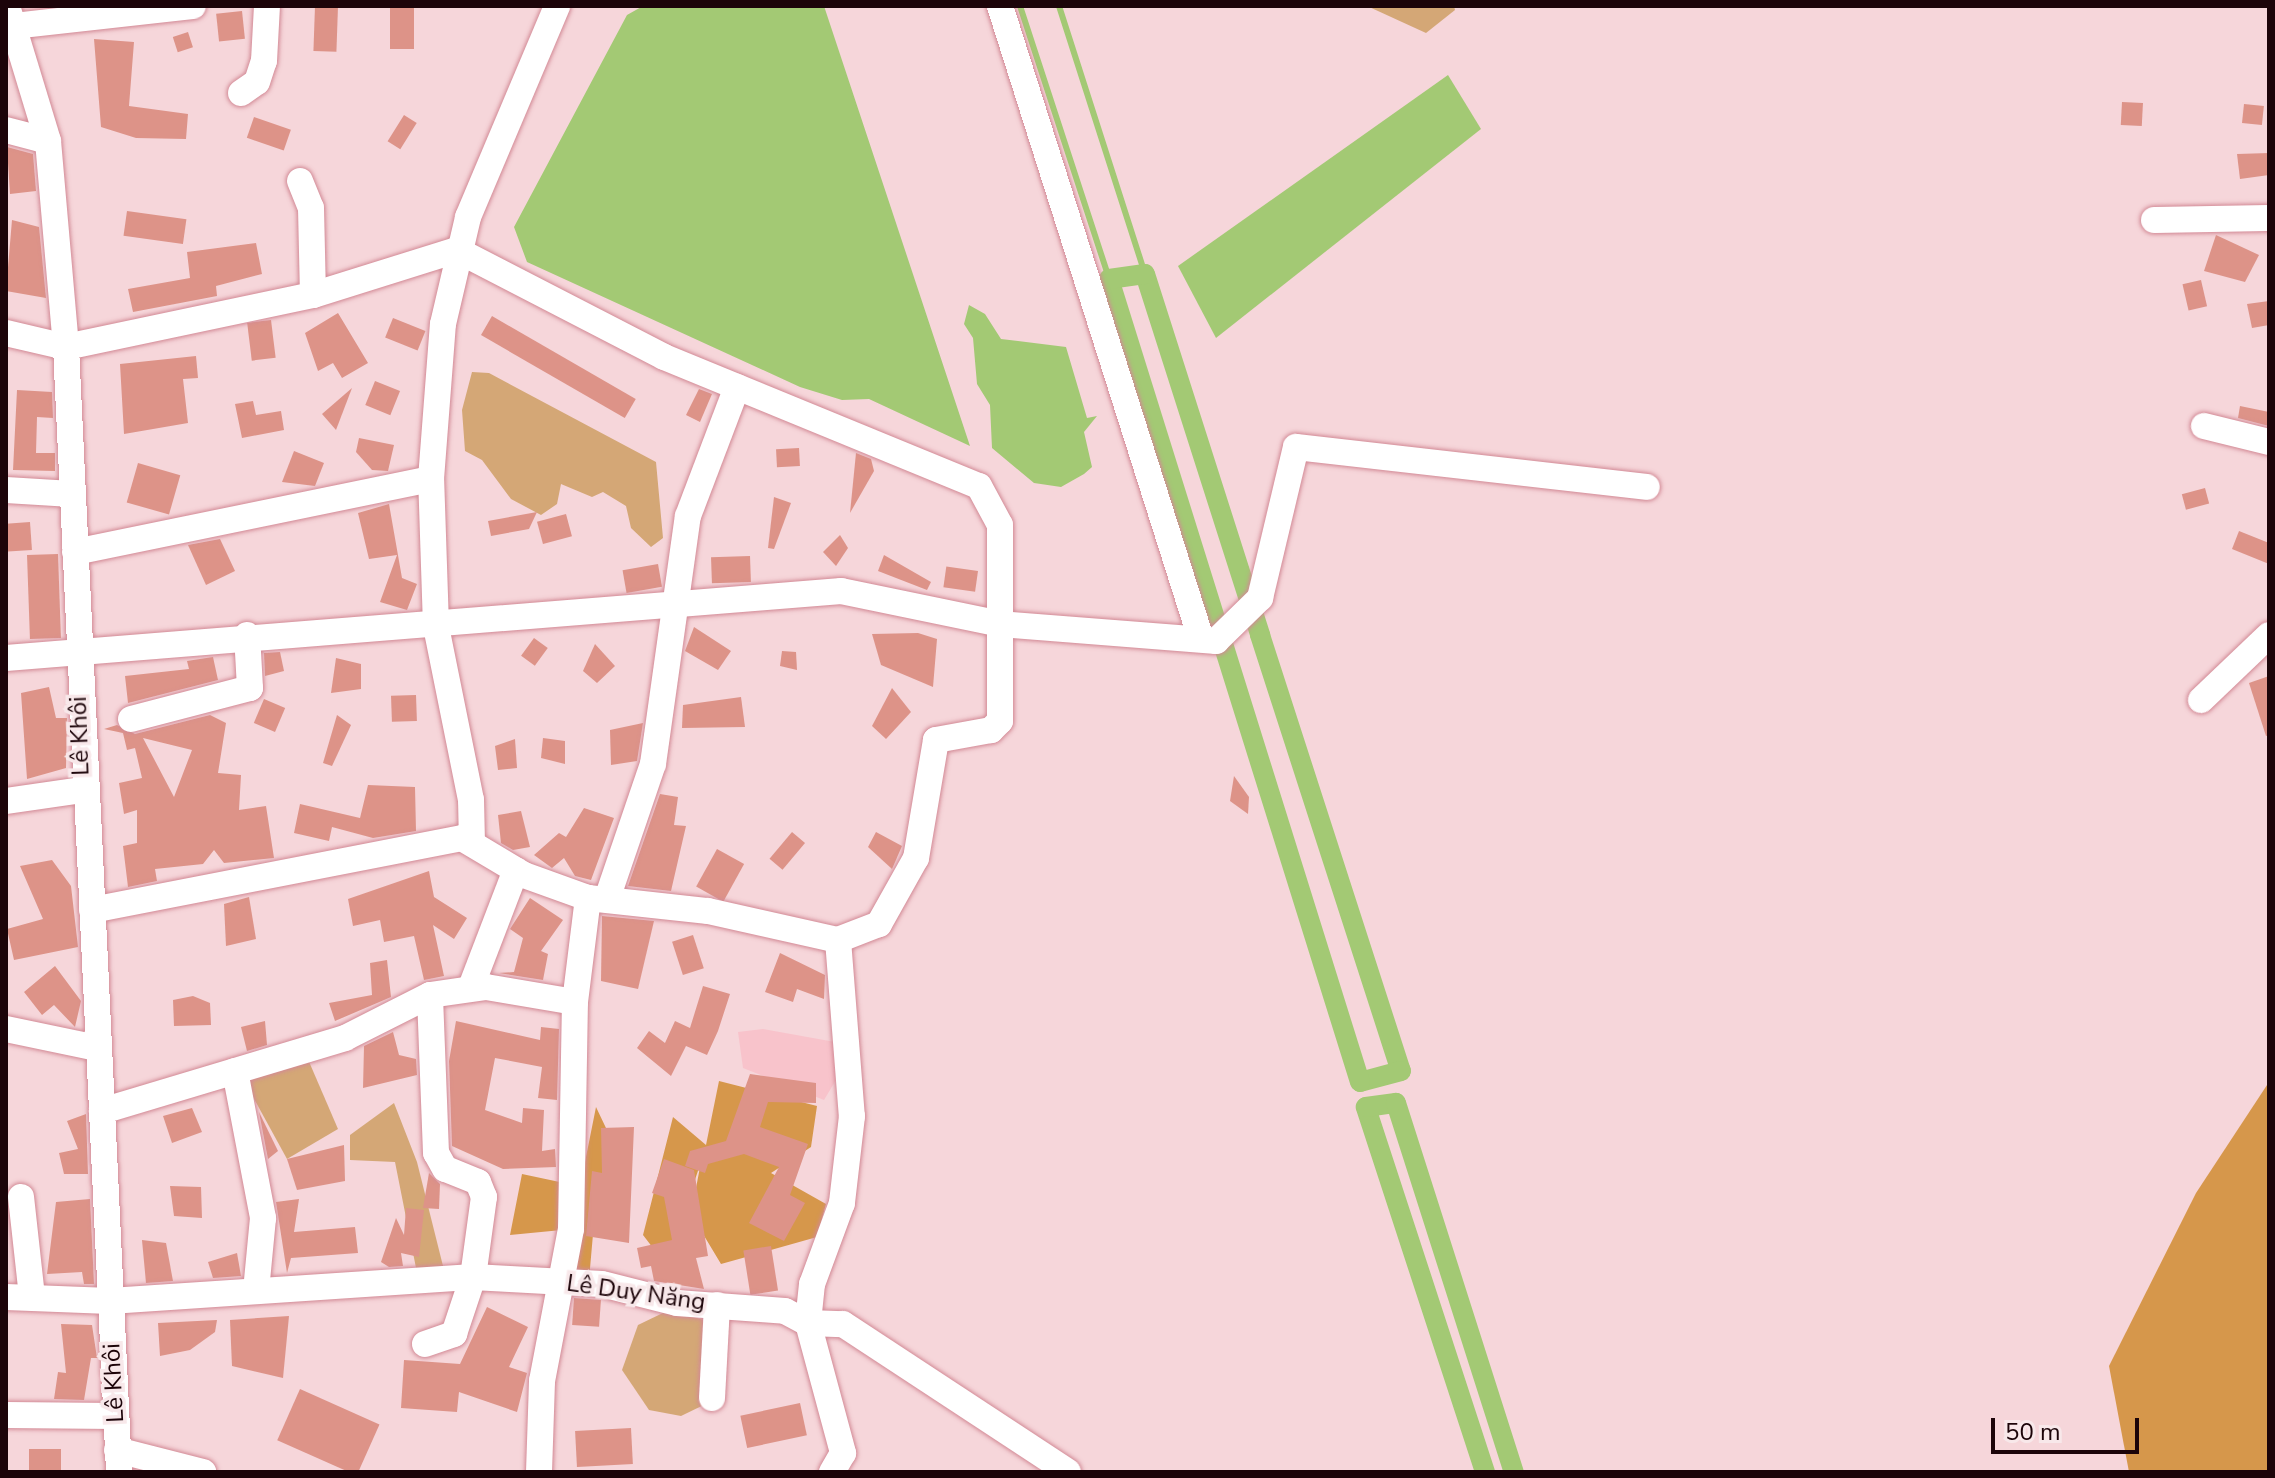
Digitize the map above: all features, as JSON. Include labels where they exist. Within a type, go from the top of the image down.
[{"type":"street","points":[[10,16],[193,6]]},
{"type":"street","points":[[241,93],[257,82],[264,61],[267,6]]},
{"type":"street","points":[[472,843],[471,800],[436,626],[431,479],[443,324],[457,250],[557,6]]},
{"type":"street","points":[[1000,6],[1209,640]]},
{"type":"street","name":"Lê Khôi","points":[[10,16],[48,141],[66,347],[82,790],[92,910],[118,1461]]},
{"type":"street","points":[[6,130],[48,141]]},
{"type":"street","points":[[300,181],[311,208],[313,295]]},
{"type":"street","points":[[2154,220],[2269,218]]},
{"type":"street","points":[[6,333],[66,347],[313,295],[457,250],[737,387],[979,486],[1000,525],[1000,721],[991,730],[936,740],[916,858],[879,924],[838,940],[598,897],[516,870],[462,838],[377,851],[92,910]]},
{"type":"street","points":[[539,1472],[542,1381],[571,1229],[575,1002],[598,897],[653,764],[672,602],[688,516],[737,387]]},
{"type":"street","points":[[2204,426],[2269,442]]},
{"type":"street","points":[[6,658],[247,635],[436,626],[672,602],[855,591],[1000,624],[1209,640],[1256,604],[1296,447],[1647,487]]},
{"type":"street","points":[[75,552],[431,479]]},
{"type":"street","points":[[6,490],[72,494]]},
{"type":"street","points":[[131,719],[250,688],[247,635]]},
{"type":"street","points":[[2201,700],[2269,635]]},
{"type":"street","points":[[6,801],[82,790]]},
{"type":"street","points":[[471,987],[516,870]]},
{"type":"street","points":[[832,1472],[843,1453],[808,1323],[812,1284],[842,1203],[852,1116],[838,940]]},
{"type":"street","points":[[102,1111],[345,1038],[430,995],[471,987],[575,1002]]},
{"type":"street","points":[[425,1344],[454,1334],[473,1277],[484,1197],[478,1182],[445,1169],[436,1153],[430,995]]},
{"type":"street","points":[[6,1029],[97,1048],[97,1036]]},
{"type":"street","points":[[235,1071],[261,1204],[256,1291]]},
{"type":"street","points":[[19,1297],[21,1197]]},
{"type":"street","name":"Lê Duy Năng","points":[[19,1297],[110,1301],[473,1277],[561,1282],[717,1305],[785,1311],[808,1323],[843,1324],[1068,1472]]},
{"type":"street","points":[[712,1398],[717,1305]]},
{"type":"street","points":[[6,1415],[115,1416]]},
{"type":"street","points":[[118,1461],[203,1472]]},
{"type":"shaded area","points":[[643,6],[824,6],[970,446],[869,399],[842,400],[800,387],[527,262],[514,227],[627,15]]},
{"type":"shaded area","points":[[1367,6],[1454,6],[1455,10],[1426,33]]},
{"type":"shaded area","points":[[1448,75],[1481,129],[1216,338],[1178,266]]},
{"type":"shaded area","points":[[969,305],[985,314],[1001,339],[1066,347],[1087,418],[1097,416],[1084,432],[1092,467],[1084,474],[1061,487],[1034,483],[992,448],[990,405],[977,384],[973,338],[964,324]]},
{"type":"shaded area","points":[[472,372],[489,373],[656,462],[663,538],[651,547],[631,528],[626,506],[603,492],[592,497],[561,484],[557,504],[541,515],[511,499],[482,460],[465,451],[462,410]]},
{"type":"shaded area","points":[[763,1029],[835,1042],[842,1070],[824,1100],[743,1068],[738,1032]]},
{"type":"shaded area","points":[[304,1050],[338,1129],[287,1159],[241,1075]]},
{"type":"shaded area","points":[[719,1081],[817,1106],[811,1147],[771,1173],[826,1204],[817,1237],[721,1264],[691,1214],[701,1162],[666,1265],[643,1235],[673,1117],[706,1145]]},
{"type":"shaded area","points":[[2269,1082],[2269,1472],[2129,1472],[2109,1366],[2196,1193]]},
{"type":"shaded area","points":[[394,1103],[417,1162],[447,1282],[420,1288],[395,1162],[350,1160],[350,1135]]},
{"type":"shaded area","points":[[596,1107],[615,1147],[596,1200],[589,1280],[562,1279],[572,1229],[510,1235],[522,1174],[569,1184],[572,1227]]},
{"type":"shaded area","points":[[669,1310],[704,1320],[712,1401],[681,1416],[649,1410],[622,1370],[638,1325]]},
{"type":"building","points":[[315,6],[338,7],[336,52],[313,51]]},
{"type":"building","points":[[390,6],[414,6],[414,49],[390,49]]},
{"type":"building","points":[[242,11],[245,39],[219,42],[216,14]]},
{"type":"building","points":[[188,32],[193,47],[178,52],[173,37]]},
{"type":"building","points":[[94,39],[134,42],[129,106],[188,114],[186,139],[136,138],[101,127]]},
{"type":"building","points":[[2122,102],[2143,103],[2142,126],[2121,125]]},
{"type":"building","points":[[2244,104],[2264,106],[2262,125],[2242,123]]},
{"type":"building","points":[[404,115],[417,123],[400,149],[388,141]]},
{"type":"building","points":[[254,117],[291,130],[284,150],[247,138]]},
{"type":"building","points":[[7,147],[33,154],[36,191],[10,194]]},
{"type":"building","points":[[2269,153],[2269,175],[2240,179],[2237,154]]},
{"type":"building","points":[[127,211],[186,219],[183,244],[124,236]]},
{"type":"building","points":[[12,220],[39,227],[46,298],[6,291]]},
{"type":"building","points":[[2216,235],[2259,255],[2245,282],[2204,271]]},
{"type":"building","points":[[256,243],[262,274],[216,286],[217,296],[133,312],[128,289],[190,278],[187,252]]},
{"type":"building","points":[[2201,280],[2207,306],[2189,311],[2182,284]]},
{"type":"building","points":[[2269,301],[2269,325],[2252,328],[2247,304]]},
{"type":"building","points":[[338,313],[368,363],[342,378],[333,363],[318,371],[305,333]]},
{"type":"building","points":[[492,316],[636,399],[625,418],[481,335]]},
{"type":"building","points":[[393,318],[425,331],[418,351],[385,337]]},
{"type":"building","points":[[271,320],[276,358],[252,361],[247,323]]},
{"type":"building","points":[[196,356],[198,378],[183,379],[188,423],[124,434],[120,364]]},
{"type":"building","points":[[375,381],[400,391],[390,415],[365,405]]},
{"type":"building","points":[[352,388],[336,430],[322,414]]},
{"type":"building","points":[[699,389],[712,394],[700,422],[686,415]]},
{"type":"building","points":[[17,390],[52,392],[53,418],[37,417],[36,453],[55,453],[55,471],[13,470]]},
{"type":"building","points":[[253,401],[256,415],[281,411],[284,430],[242,438],[235,404]]},
{"type":"building","points":[[2240,406],[2269,412],[2269,426],[2238,418]]},
{"type":"building","points":[[359,438],[394,445],[388,471],[372,470],[356,452]]},
{"type":"building","points":[[799,448],[800,466],[777,467],[776,449]]},
{"type":"building","points":[[294,451],[324,463],[315,486],[282,482]]},
{"type":"building","points":[[856,453],[871,459],[874,471],[850,513]]},
{"type":"building","points":[[138,463],[180,475],[169,515],[127,502]]},
{"type":"building","points":[[2205,488],[2209,503],[2186,510],[2182,494]]},
{"type":"building","points":[[774,497],[791,503],[774,549],[768,548]]},
{"type":"building","points":[[389,504],[402,578],[417,584],[407,610],[380,602],[397,555],[369,559],[358,513]]},
{"type":"building","points":[[537,512],[529,529],[491,536],[488,521]]},
{"type":"building","points":[[566,514],[572,536],[543,544],[537,522]]},
{"type":"building","points":[[30,522],[32,550],[8,552],[6,524]]},
{"type":"building","points":[[2239,531],[2269,543],[2269,564],[2232,549]]},
{"type":"building","points":[[840,535],[848,548],[836,566],[823,552]]},
{"type":"building","points":[[220,539],[235,571],[206,585],[188,545]]},
{"type":"building","points":[[58,554],[61,638],[30,639],[27,555]]},
{"type":"building","points":[[884,555],[931,582],[927,590],[878,571]]},
{"type":"building","points":[[750,556],[751,582],[712,583],[711,557]]},
{"type":"building","points":[[658,564],[662,587],[627,593],[623,570]]},
{"type":"building","points":[[946,567],[978,571],[975,592],[943,587]]},
{"type":"building","points":[[694,627],[731,651],[718,670],[685,651]]},
{"type":"building","points":[[918,633],[937,639],[933,687],[881,665],[872,634]]},
{"type":"building","points":[[534,638],[548,648],[535,666],[521,656]]},
{"type":"building","points":[[595,644],[615,666],[597,683],[583,671]]},
{"type":"building","points":[[782,651],[796,652],[797,670],[780,666]]},
{"type":"building","points":[[280,652],[284,671],[265,676],[264,653]]},
{"type":"building","points":[[213,657],[218,680],[128,703],[125,676],[189,669],[187,661]]},
{"type":"building","points":[[336,658],[361,664],[361,689],[331,693]]},
{"type":"building","points":[[2269,676],[2269,735],[2266,736],[2249,683]]},
{"type":"building","points":[[49,687],[56,718],[67,718],[66,768],[27,779],[21,693]]},
{"type":"building","points":[[892,688],[911,712],[886,739],[872,726]]},
{"type":"building","points":[[416,695],[417,721],[392,722],[391,696]]},
{"type":"building","points":[[741,697],[745,727],[682,728],[683,705]]},
{"type":"building","points":[[264,699],[285,708],[275,732],[254,723]]},
{"type":"building","points":[[210,715],[226,723],[218,773],[241,775],[239,810],[266,806],[274,858],[224,863],[214,850],[203,864],[155,869],[157,881],[128,887],[123,846],[137,843],[137,810],[124,814],[119,783],[142,778],[135,748],[127,750],[123,733],[104,729],[117,725],[135,734]],"holes":[[[143,738],[192,750],[174,797]]]},
{"type":"building","points":[[337,715],[351,725],[332,766],[323,763]]},
{"type":"building","points":[[643,723],[637,761],[611,765],[610,730]]},
{"type":"building","points":[[543,738],[565,741],[565,764],[541,758]]},
{"type":"building","points":[[515,739],[517,768],[498,770],[495,746]]},
{"type":"building","points":[[1234,776],[1249,797],[1248,814],[1230,801]]},
{"type":"building","points":[[368,785],[415,787],[416,831],[373,838],[332,827],[329,841],[294,833],[300,804],[360,818]]},
{"type":"building","points":[[660,794],[678,797],[674,825],[686,826],[671,891],[628,886]]},
{"type":"building","points":[[584,808],[614,818],[591,880],[575,876],[564,858],[552,868],[534,855],[559,833],[566,837]]},
{"type":"building","points":[[521,811],[530,847],[513,850],[501,843],[498,815]]},
{"type":"building","points":[[792,832],[805,843],[783,870],[770,859]]},
{"type":"building","points":[[876,832],[902,846],[892,869],[868,847]]},
{"type":"building","points":[[717,849],[744,864],[723,902],[696,887]]},
{"type":"building","points":[[52,860],[71,886],[78,947],[14,960],[7,929],[43,919],[20,866]]},
{"type":"building","points":[[429,871],[434,897],[467,918],[454,939],[433,925],[444,976],[424,980],[414,936],[384,942],[380,920],[353,926],[348,899]]},
{"type":"building","points":[[249,897],[256,939],[226,946],[224,904]]},
{"type":"building","points":[[530,898],[563,920],[541,951],[548,954],[543,980],[499,973],[514,972],[523,938],[510,929]]},
{"type":"building","points":[[602,916],[654,921],[638,989],[601,981]]},
{"type":"building","points":[[693,935],[704,968],[683,975],[672,942]]},
{"type":"building","points":[[780,953],[825,975],[824,999],[797,989],[793,1002],[765,992]]},
{"type":"building","points":[[387,960],[391,997],[335,1021],[329,1003],[372,995],[370,963]]},
{"type":"building","points":[[55,966],[81,1001],[75,1027],[54,1005],[42,1015],[24,992]]},
{"type":"building","points":[[703,986],[730,994],[718,1031],[707,1055],[686,1046],[671,1076],[637,1048],[649,1031],[665,1043],[675,1021],[690,1028]]},
{"type":"building","points":[[193,996],[210,1003],[211,1025],[174,1026],[173,1000]]},
{"type":"building","points":[[265,1021],[267,1045],[247,1051],[241,1027]]},
{"type":"building","points":[[456,1021],[540,1040],[541,1027],[559,1029],[557,1100],[538,1098],[542,1067],[495,1058],[485,1110],[522,1123],[523,1108],[544,1110],[542,1151],[555,1149],[556,1167],[503,1169],[452,1146],[449,1061]]},
{"type":"building","points":[[393,1032],[399,1055],[416,1059],[417,1075],[363,1088],[364,1046]]},
{"type":"building","points":[[750,1074],[816,1083],[816,1103],[768,1102],[760,1127],[808,1144],[790,1195],[805,1203],[784,1241],[749,1223],[779,1167],[744,1154],[708,1164],[705,1173],[685,1166],[690,1151],[726,1141]]},
{"type":"building","points":[[192,1108],[202,1132],[172,1143],[163,1116]]},
{"type":"building","points":[[259,1112],[278,1151],[268,1159]]},
{"type":"building","points":[[86,1114],[88,1174],[64,1174],[59,1153],[78,1149],[67,1121]]},
{"type":"building","points":[[634,1127],[629,1243],[586,1236],[592,1171],[602,1173],[601,1128]]},
{"type":"building","points":[[344,1145],[345,1181],[297,1190],[287,1159]]},
{"type":"building","points":[[664,1159],[694,1170],[708,1256],[696,1258],[704,1289],[654,1281],[651,1266],[641,1268],[637,1248],[672,1240],[664,1197],[652,1193]]},
{"type":"building","points":[[429,1173],[440,1184],[439,1209],[423,1208]]},
{"type":"building","points":[[170,1186],[201,1187],[202,1218],[174,1216]]},
{"type":"building","points":[[90,1199],[94,1284],[84,1284],[82,1272],[47,1274],[56,1202]]},
{"type":"building","points":[[299,1199],[294,1232],[355,1227],[358,1253],[291,1258],[287,1273],[276,1202]]},
{"type":"building","points":[[406,1208],[424,1210],[419,1257],[401,1253],[403,1266],[389,1267],[381,1262],[396,1218],[404,1235]]},
{"type":"building","points":[[142,1240],[166,1243],[173,1281],[146,1283]]},
{"type":"building","points":[[771,1246],[778,1290],[750,1295],[743,1250]]},
{"type":"building","points":[[237,1253],[241,1276],[213,1278],[208,1262]]},
{"type":"building","points":[[574,1298],[601,1300],[599,1327],[572,1325]]},
{"type":"building","points":[[487,1307],[528,1327],[509,1367],[527,1373],[517,1412],[459,1392],[457,1412],[401,1408],[404,1360],[460,1364]]},
{"type":"building","points":[[289,1316],[283,1378],[232,1366],[230,1320]]},
{"type":"building","points":[[217,1320],[215,1332],[190,1350],[160,1356],[158,1323]]},
{"type":"building","points":[[61,1324],[92,1325],[97,1358],[91,1358],[84,1400],[54,1399],[58,1372],[66,1373]]},
{"type":"building","points":[[300,1389],[379,1424],[358,1472],[349,1472],[277,1440]]},
{"type":"building","points":[[800,1403],[807,1435],[747,1448],[740,1416]]},
{"type":"building","points":[[631,1428],[633,1464],[577,1467],[575,1431]]},
{"type":"building","points":[[29,1449],[61,1449],[61,1472],[29,1472]]},
{"type":"waterway","points":[[1020,6],[1109,279]]},
{"type":"waterway","points":[[1059,6],[1145,274]]},
{"type":"waterway","points":[[1145,274],[1260,635],[1401,1071],[1360,1082],[1109,279],[1145,274]]},
{"type":"waterway","points":[[1485,1472],[1366,1107],[1396,1103],[1514,1472]]}]
